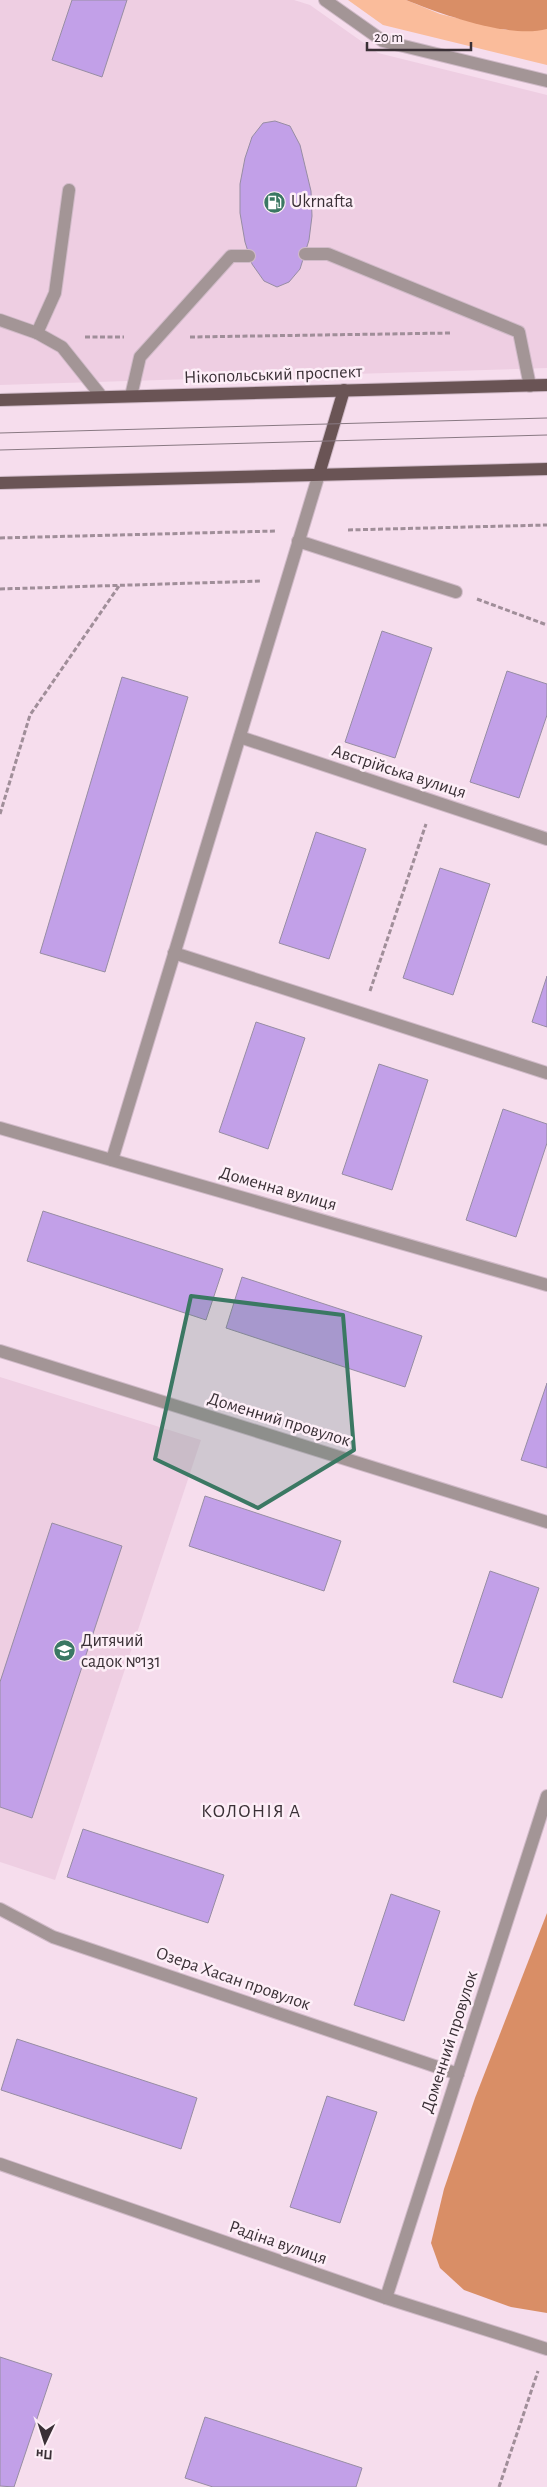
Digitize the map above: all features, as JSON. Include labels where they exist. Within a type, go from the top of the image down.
[{"type":"main road","name":"Нікопольський проспект","points":[[0,400],[547,385]]},
{"type":"main road","points":[[319,474],[344,390]]},
{"type":"main road","points":[[0,482],[547,469]]},
{"type":"street","points":[[325,0],[383,41],[547,81]]},
{"type":"street","points":[[40,335],[55,293],[69,190]]},
{"type":"street","points":[[305,254],[328,254],[519,332],[530,386]]},
{"type":"street","points":[[131,396],[140,357],[156,338],[230,256],[250,256]]},
{"type":"street","points":[[0,320],[40,335],[62,347],[102,397]]},
{"type":"street","points":[[112,1160],[319,474]]},
{"type":"street","points":[[298,542],[456,592]]},
{"type":"street","name":"Австрійська вулиця","points":[[240,737],[547,839]]},
{"type":"street","points":[[174,953],[547,1073]]},
{"type":"street","name":"Доменна вулиця","points":[[0,1128],[547,1285]]},
{"type":"street","name":"Доменний провулок","points":[[0,1351],[547,1522]]},
{"type":"street","name":"Доменний провулок","points":[[386,2298],[547,1796]]},
{"type":"street","name":"Озера Хасан провулок","points":[[0,1909],[53,1937],[458,2074]]},
{"type":"street","name":"Радіна вулиця","points":[[0,2164],[386,2298],[546,2349]]},
{"type":"path","points":[[40,335],[156,338],[460,333]]},
{"type":"path","points":[[0,589],[286,581]]},
{"type":"path","points":[[0,814],[30,715],[119,586]]},
{"type":"path","points":[[456,592],[547,625]]},
{"type":"path","points":[[362,1014],[434,802]]},
{"type":"path","points":[[499,2487],[546,2349]]},
{"type":"highlighted area","points":[[191,1296],[343,1315],[354,1450],[258,1508],[155,1459]]},
{"type":"shaded area","points":[[0,0],[294,0],[310,5],[378,53],[547,95],[547,368],[0,385]]},
{"type":"shaded area","points":[[348,0],[406,0],[440,14],[506,30],[547,29],[547,65],[383,25]]},
{"type":"shaded area","points":[[406,0],[547,0],[547,29],[514,31],[495,28],[456,18]]},
{"type":"shaded area","name":"Дитячий садок №131","points":[[0,1377],[201,1440],[55,1880],[0,1862]]},
{"type":"shaded area","points":[[547,1913],[547,2313],[511,2307],[464,2290],[440,2268],[431,2243],[444,2189],[475,2098]]},
{"type":"building","points":[[72,0],[127,0],[102,77],[52,60]]},
{"type":"building","points":[[275,121],[290,126],[300,145],[311,191],[312,216],[309,240],[300,269],[289,282],[277,287],[264,281],[252,264],[245,242],[240,213],[240,184],[245,158],[252,137],[263,123]]},
{"type":"building","points":[[382,631],[432,648],[395,758],[345,742]]},
{"type":"building","points":[[507,671],[547,684],[547,715],[519,798],[470,782]]},
{"type":"building","points":[[122,677],[188,697],[105,972],[40,953]]},
{"type":"building","points":[[316,832],[366,849],[329,959],[279,943]]},
{"type":"building","points":[[440,868],[490,884],[453,995],[403,978]]},
{"type":"building","points":[[547,976],[547,1027],[532,1022]]},
{"type":"building","points":[[256,1022],[305,1038],[268,1149],[219,1132]]},
{"type":"building","points":[[379,1064],[428,1080],[392,1190],[342,1174]]},
{"type":"building","points":[[503,1109],[547,1124],[547,1143],[516,1237],[466,1220]]},
{"type":"building","points":[[43,1211],[223,1269],[206,1320],[27,1261]]},
{"type":"building","points":[[242,1277],[422,1336],[405,1387],[226,1328]]},
{"type":"building","points":[[547,1383],[547,1468],[521,1460]]},
{"type":"building","points":[[205,1496],[341,1541],[324,1591],[189,1546]]},
{"type":"building","points":[[52,1523],[122,1546],[32,1818],[0,1807],[0,1682]]},
{"type":"building","points":[[490,1571],[539,1588],[502,1698],[453,1682]]},
{"type":"building","points":[[83,1829],[224,1875],[208,1923],[67,1877]]},
{"type":"building","points":[[391,1894],[440,1911],[404,2021],[354,2005]]},
{"type":"building","points":[[17,2039],[197,2098],[181,2149],[1,2090]]},
{"type":"building","points":[[327,2096],[377,2112],[340,2223],[290,2207]]},
{"type":"building","points":[[0,2357],[52,2374],[14,2487],[0,2486]]},
{"type":"building","points":[[205,2417],[362,2468],[356,2487],[213,2487],[185,2478]]},
{"type":"tram line","points":[[0,433],[547,418]]},
{"type":"tram line","points":[[0,450],[547,435]]},
{"type":"place","name":"Ukrnafta","points":[[275,202]]},
{"type":"place","name":"Дитячий садок №131","points":[[65,1651]]},
{"type":"district","name":"КОЛОНІЯ А","points":[[251,1811]]}]
